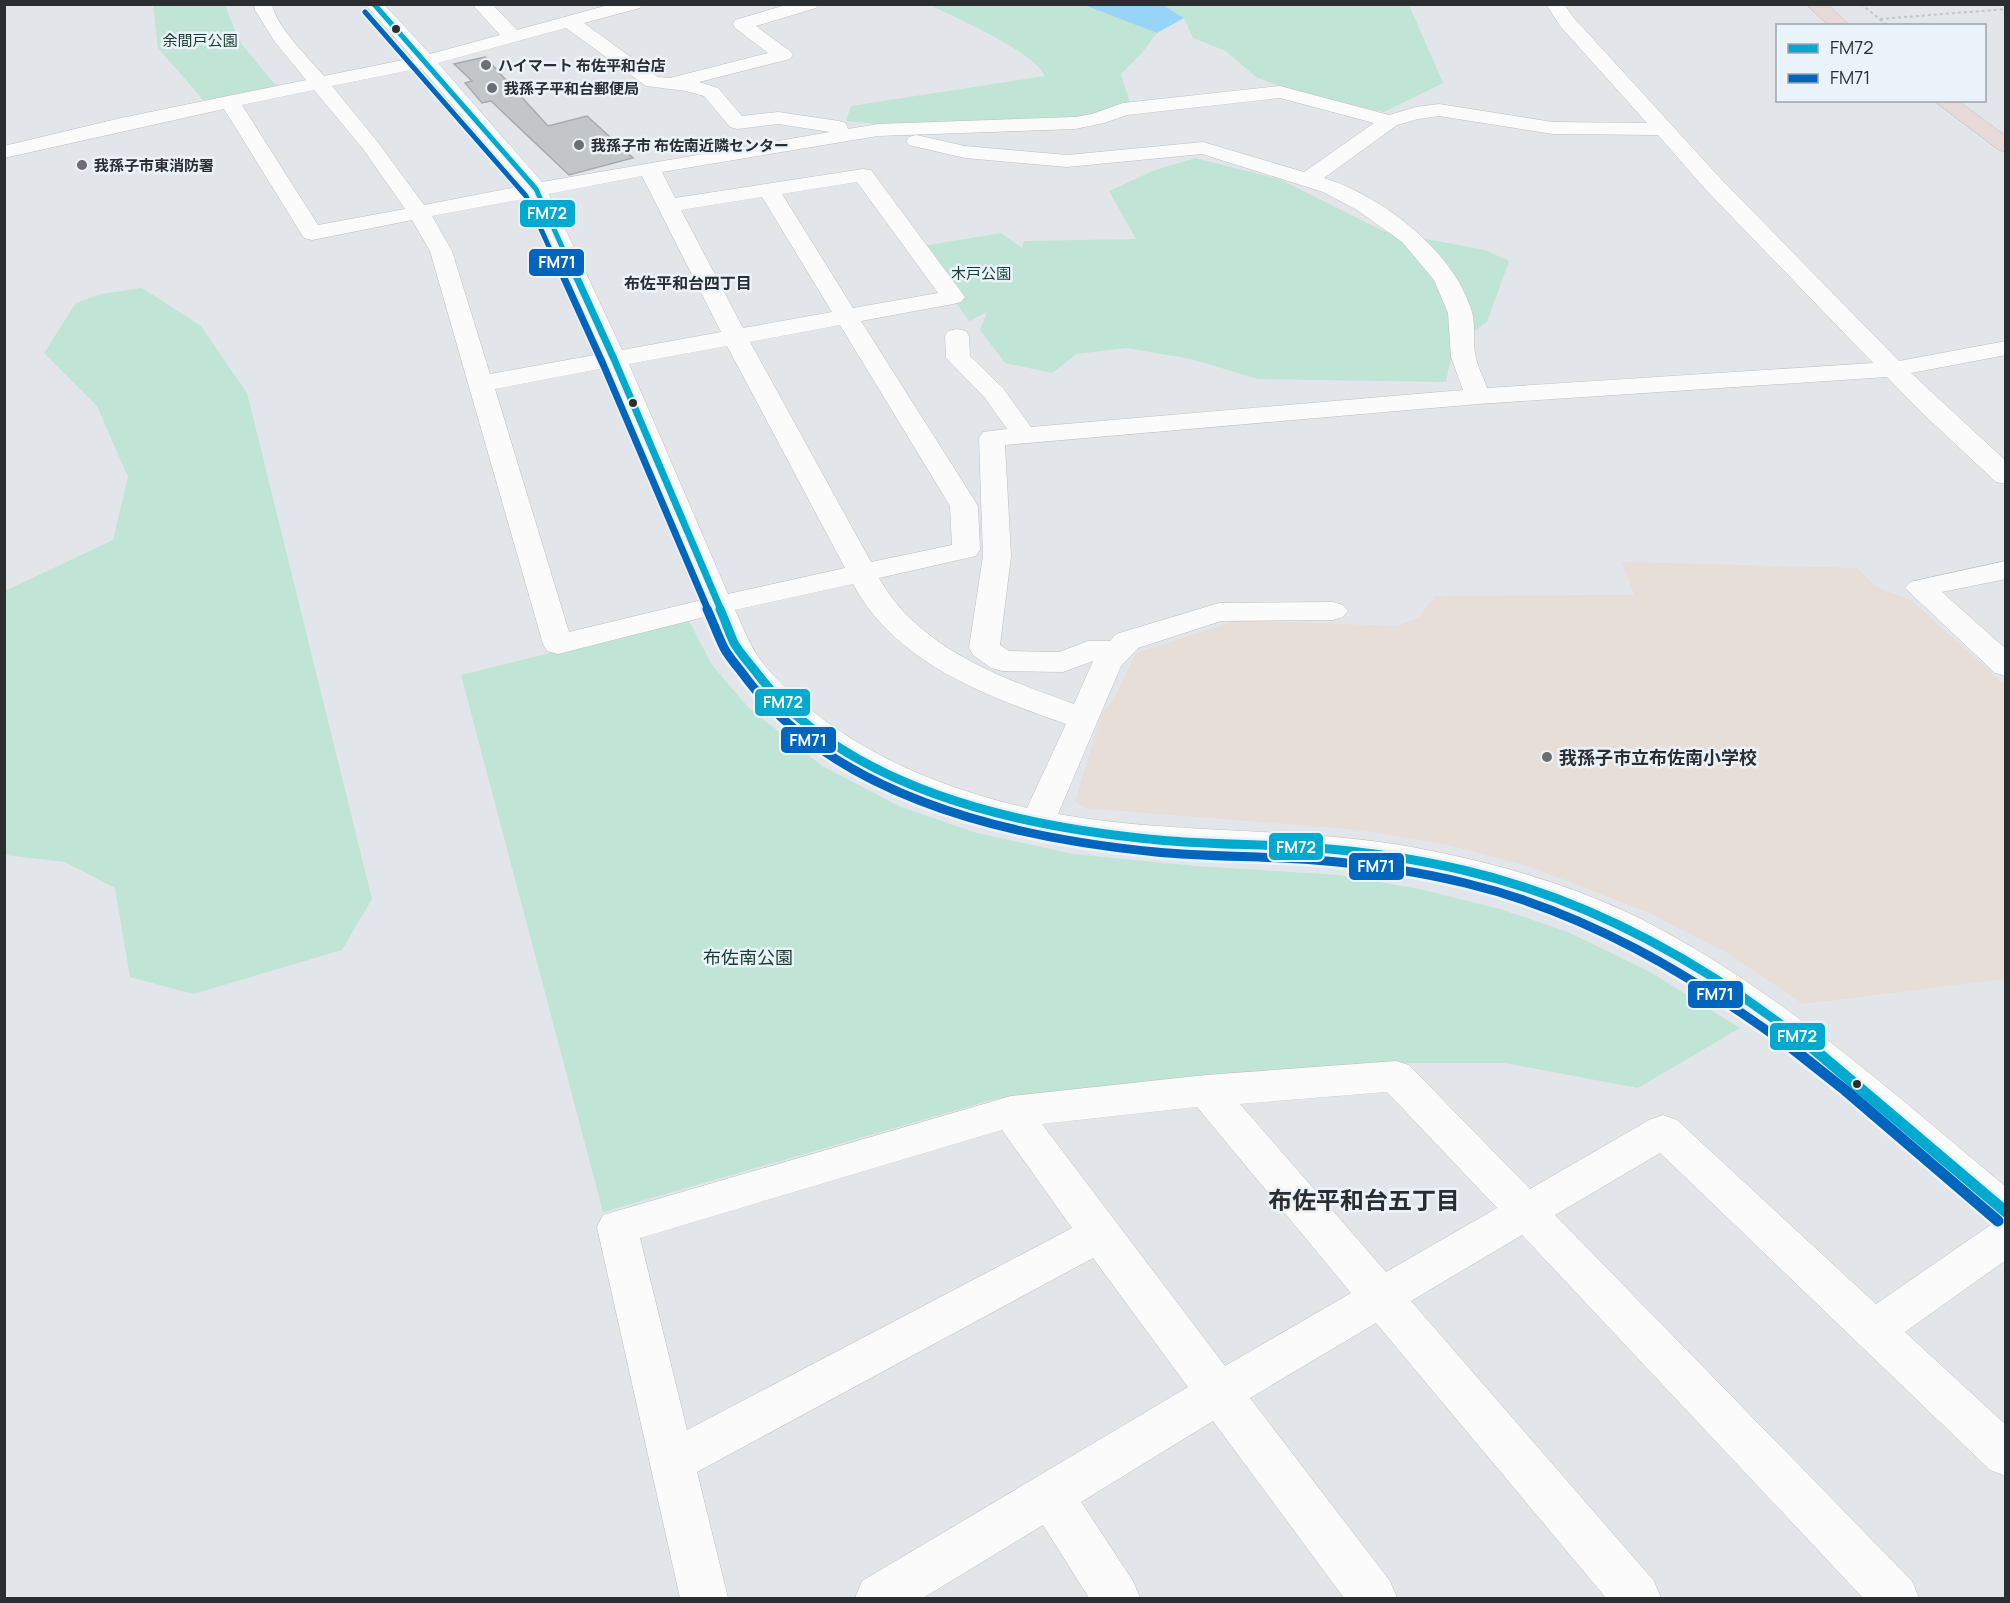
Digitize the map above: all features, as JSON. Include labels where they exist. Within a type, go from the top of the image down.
[{"type":"highway","points":[[1815,4],[1840,24]]},
{"type":"highway","points":[[1946,102],[2006,146]]},
{"type":"street","points":[[263,4],[264,10],[282,38],[370,146],[419,213],[441,251],[558,644],[717,605],[966,550],[964,506],[768,190]]},
{"type":"street","points":[[374,4],[536,189],[614,359],[735,644],[756,676],[804,723],[863,761],[918,787],[978,808],[1037,823],[1131,837],[1368,853],[1471,873],[1566,902],[1635,933],[1698,968],[1763,1012],[1819,1054],[2006,1212]]},
{"type":"street","points":[[4,152],[203,106],[426,61],[634,4]]},
{"type":"street","points":[[672,84],[682,79],[783,55],[742,24],[810,4]]},
{"type":"street","points":[[1555,4],[1567,22],[1713,184],[1961,437],[2006,476]]},
{"type":"street","points":[[484,5],[513,38]]},
{"type":"street","points":[[571,22],[653,82],[688,85],[711,92],[737,123],[778,118],[965,152],[1044,160],[1067,161],[1203,148],[1308,178],[1365,204],[1410,237],[1445,278],[1460,313],[1463,357],[1478,396]]},
{"type":"street","points":[[229,101],[312,233],[649,168],[864,132],[1075,123],[1097,119],[1123,109],[1280,92],[1390,121]]},
{"type":"street","points":[[1308,178],[1390,121],[1416,113],[1439,110],[1553,128],[1665,129]]},
{"type":"street","points":[[649,168],[735,337],[876,599],[895,622],[924,648],[975,677],[1016,695],[1084,719]]},
{"type":"street","points":[[479,384],[953,297],[863,175],[667,206]]},
{"type":"street","points":[[957,336],[958,358],[994,393],[1024,435]]},
{"type":"street","points":[[1117,651],[1088,651],[1063,662],[1043,662],[1002,661],[984,648],[998,556],[992,438],[1478,396],[1895,369],[2006,348]]},
{"type":"street","points":[[2006,570],[1920,588],[2006,666]]},
{"type":"street","points":[[1037,823],[1107,662],[1127,641],[1219,612],[1332,611]]},
{"type":"street","points":[[704,1599],[617,1227],[1011,1112],[1206,1091],[1396,1076],[1895,1599]]},
{"type":"street","points":[[1206,1091],[1637,1599]]},
{"type":"street","points":[[1011,1112],[1099,1234],[1373,1599]]},
{"type":"street","points":[[879,1599],[1219,1393],[1663,1131],[2006,1455]]},
{"type":"street","points":[[671,1462],[1099,1234]]},
{"type":"street","points":[[1873,1330],[2006,1237]]},
{"type":"street","points":[[1050,1495],[1116,1599]]},
{"type":"path","points":[[1861,4],[1886,24]]},
{"type":"path","points":[[1880,19],[2006,9]]},
{"type":"shaded area","name":"我孫子市立布佐南小学校","points":[[1622,562],[1857,568],[1876,587],[1911,600],[2005,685],[2005,979],[1803,1004],[1727,953],[1647,912],[1531,867],[1448,845],[1361,830],[1084,808],[1075,801],[1102,713],[1113,701],[1136,653],[1239,620],[1396,626],[1418,618],[1435,596],[1634,595]]},
{"type":"green space","name":"余間戸公園","points":[[153,4],[225,5],[239,41],[278,88],[205,102],[158,48]]},
{"type":"green space","points":[[930,5],[1084,5],[1157,33],[1141,54],[1121,74],[1130,103],[1077,126],[975,133],[846,121],[851,106],[1045,76],[1038,67],[1011,46]]},
{"type":"green space","points":[[1163,5],[1409,5],[1443,83],[1384,112],[1300,94],[1256,77],[1226,51],[1193,38],[1184,18]]},
{"type":"green space","name":"木戸公園","points":[[1195,158],[1279,179],[1383,231],[1485,250],[1509,261],[1487,322],[1453,347],[1446,382],[1258,379],[1191,359],[1126,348],[1077,354],[1052,373],[1005,363],[980,330],[987,312],[969,321],[916,247],[1001,233],[1022,248],[1024,241],[1136,239],[1109,191],[1155,170]]},
{"type":"green space","points":[[142,288],[201,326],[247,393],[372,899],[342,950],[193,994],[130,977],[115,888],[65,862],[5,855],[5,591],[113,540],[128,477],[97,406],[44,353],[76,303],[101,294]]},
{"type":"green space","name":"布佐南公園","points":[[688,619],[712,665],[748,707],[822,766],[901,807],[977,833],[1073,854],[1196,866],[1340,875],[1424,890],[1500,909],[1568,932],[1652,973],[1740,1028],[1638,1088],[1505,1063],[1378,1063],[1188,1078],[995,1099],[603,1212],[461,675]]},
{"type":"water","points":[[1084,5],[1163,5],[1184,18],[1157,33]]},
{"type":"building","points":[[485,57],[548,126],[587,116],[633,158],[569,175],[491,101],[482,103],[465,83],[472,81],[454,64]]},
{"type":"transit line","name":"FM72","points":[[374,4],[536,189],[614,359],[735,644],[771,692],[815,731],[866,763],[922,789],[981,809],[1042,823],[1101,834],[1159,840],[1316,848],[1394,856],[1493,877],[1565,901],[1627,928],[1686,961],[1743,997],[1852,1079],[2006,1212]]},
{"type":"transit line","name":"FM71","points":[[365,12],[526,196],[603,364],[725,650],[762,699],[807,739],[858,772],[915,799],[975,819],[1036,834],[1097,845],[1156,852],[1314,860],[1391,868],[1490,889],[1562,913],[1623,940],[1682,973],[1738,1009],[1845,1090],[1998,1221]]},
{"type":"place","name":"ハイマート 布佐平和台店","points":[[486,65]]},
{"type":"place","name":"我孫子平和台郵便局","points":[[492,88]]},
{"type":"place","name":"我孫子市 布佐南近隣センター","points":[[579,145]]},
{"type":"place","name":"我孫子市東消防署","points":[[82,165]]},
{"type":"place","name":"我孫子市立布佐南小学校","points":[[1547,757]]},
{"type":"district","name":"布佐平和台四丁目","points":[[688,283]]},
{"type":"district","name":"布佐平和台五丁目","points":[[1364,1199]]}]
